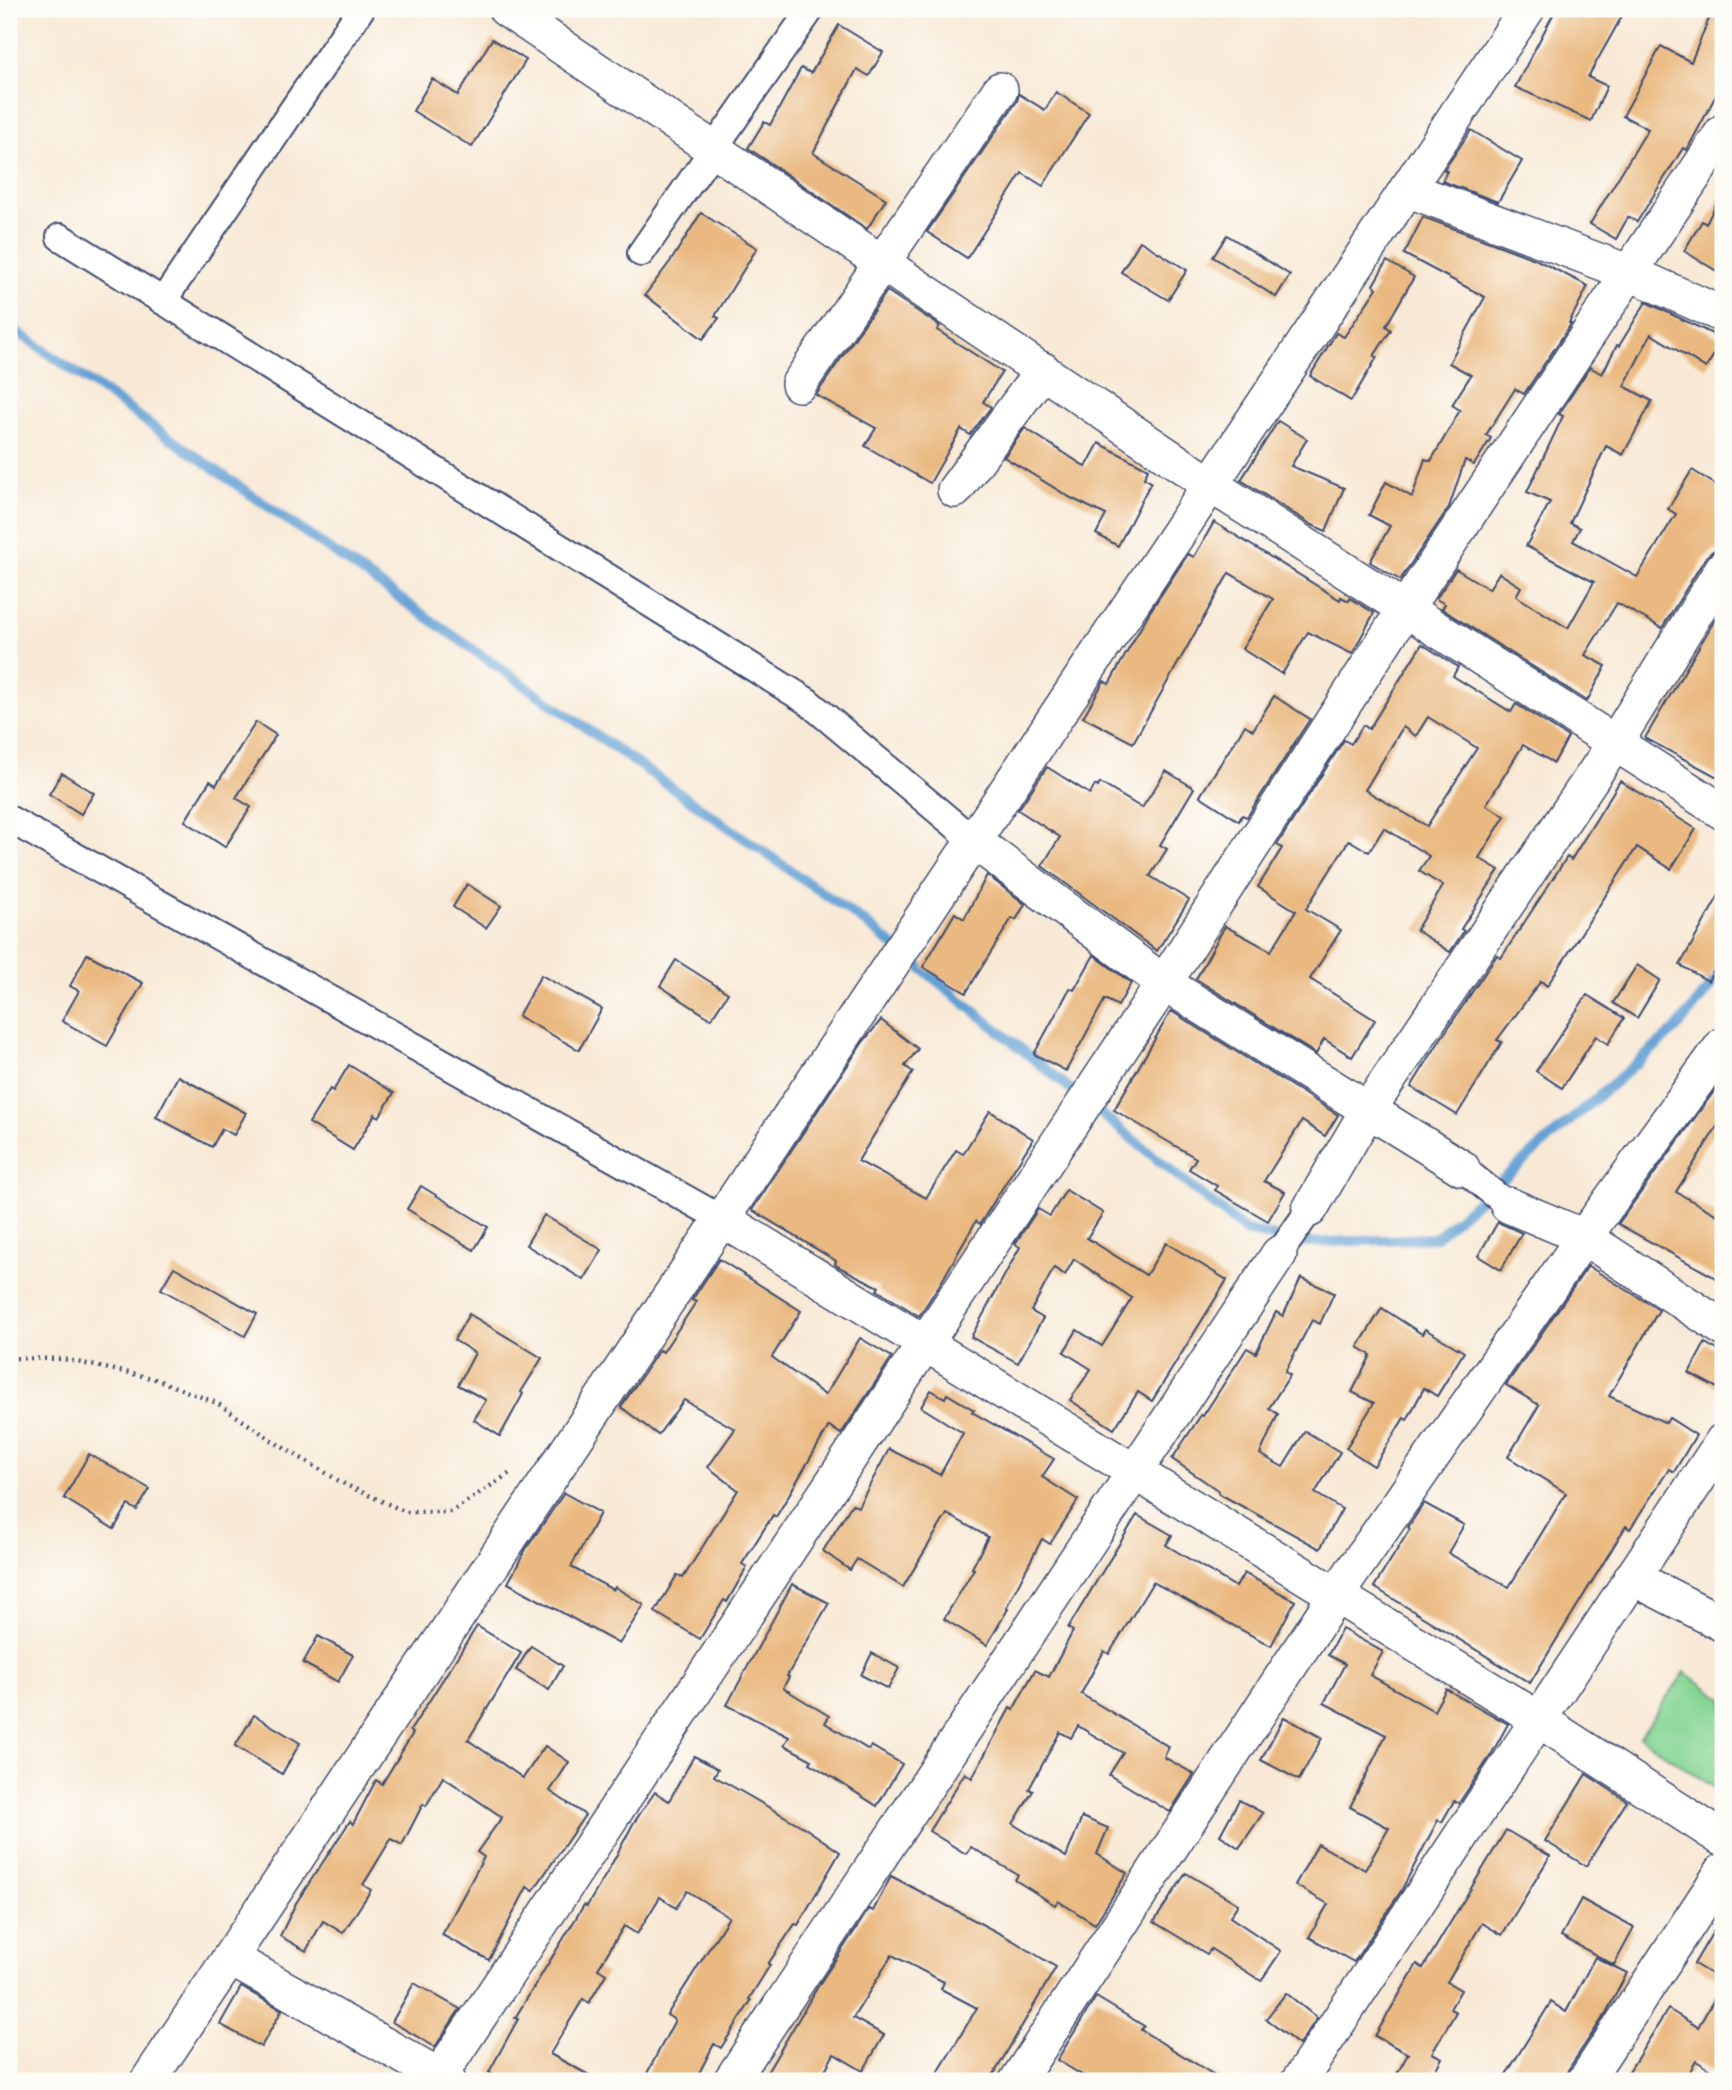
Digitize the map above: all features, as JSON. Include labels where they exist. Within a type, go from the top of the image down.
[{"type":"street","points":[[163,302],[361,9]]},
{"type":"street","points":[[506,9],[1211,485],[1723,812]]},
{"type":"street","points":[[642,253],[811,9]]},
{"type":"street","points":[[148,2081],[1527,9]]},
{"type":"street","points":[[799,384],[1000,90]]},
{"type":"street","points":[[230,1958],[441,2080],[924,1343],[1164,983],[1405,609],[1723,132]]},
{"type":"street","points":[[1407,190],[1630,273],[1723,315]]},
{"type":"street","points":[[60,237],[807,701],[974,841],[1164,983],[1462,1168],[1508,1205],[1584,1237],[1723,1328]]},
{"type":"street","points":[[955,490],[1043,370]]},
{"type":"street","points":[[731,2081],[1310,1209],[1368,1110],[1615,743],[1723,568]]},
{"type":"street","points":[[9,818],[722,1219],[1538,1718],[1723,1839]]},
{"type":"street","points":[[1017,2081],[1336,1595],[1584,1237],[1723,1045]]},
{"type":"street","points":[[1299,2081],[1723,1441]]},
{"type":"street","points":[[1632,1577],[1723,1624]]},
{"type":"street","points":[[1586,2081],[1723,1871]]},
{"type":"path","points":[[9,1359],[63,1359],[152,1378],[217,1403],[346,1485],[406,1512],[451,1511],[512,1471],[559,1463]]},
{"type":"green space","points":[[1685,1672],[1723,1699],[1723,1794],[1640,1737]]},
{"type":"building","points":[[1556,9],[1626,9],[1588,77],[1607,86],[1591,121],[1515,87]]},
{"type":"building","points":[[1713,9],[1723,9],[1723,82],[1687,150],[1683,148],[1637,222],[1628,217],[1616,239],[1590,224],[1648,129],[1623,116],[1661,46],[1691,62]]},
{"type":"building","points":[[839,25],[883,52],[869,76],[857,69],[813,153],[886,199],[867,229],[748,148],[764,122],[770,125],[801,68],[811,73]]},
{"type":"building","points":[[492,39],[526,60],[472,147],[413,111],[432,79],[458,95]]},
{"type":"building","points":[[1056,92],[1089,113],[1043,186],[1022,173],[967,258],[927,232],[1017,101],[1019,94],[1045,110]]},
{"type":"building","points":[[1471,130],[1522,161],[1498,202],[1442,181],[1447,171],[1444,170]]},
{"type":"building","points":[[1723,191],[1723,275],[1684,251],[1702,221],[1706,224]]},
{"type":"building","points":[[701,213],[757,248],[715,316],[719,318],[703,339],[645,295]]},
{"type":"building","points":[[1423,217],[1535,259],[1588,286],[1569,323],[1571,324],[1524,394],[1515,389],[1486,435],[1491,438],[1474,465],[1465,460],[1449,507],[1400,580],[1370,562],[1390,526],[1369,515],[1386,482],[1412,497],[1425,459],[1431,461],[1460,410],[1452,405],[1471,375],[1449,363],[1485,297],[1404,254]]},
{"type":"building","points":[[1227,235],[1290,275],[1276,297],[1213,257]]},
{"type":"building","points":[[1140,241],[1187,270],[1168,300],[1121,272]]},
{"type":"building","points":[[1387,261],[1414,277],[1386,326],[1391,330],[1351,401],[1310,376],[1336,333],[1344,337],[1377,288],[1373,285]]},
{"type":"building","points":[[887,291],[940,326],[937,330],[1002,372],[983,402],[991,407],[970,435],[961,429],[930,483],[865,446],[876,428],[816,395]]},
{"type":"building","points":[[1646,302],[1723,339],[1706,368],[1651,334],[1624,386],[1652,401],[1623,455],[1606,446],[1570,523],[1580,528],[1573,541],[1637,577],[1676,514],[1668,509],[1692,470],[1723,489],[1723,548],[1706,557],[1662,628],[1617,603],[1585,655],[1606,666],[1587,701],[1442,609],[1445,604],[1436,599],[1456,569],[1489,589],[1499,573],[1521,587],[1516,596],[1568,628],[1594,582],[1526,546],[1550,502],[1527,492],[1563,416],[1559,414],[1590,367],[1602,374],[1617,345],[1619,346]]},
{"type":"building","points":[[1278,421],[1307,439],[1291,466],[1344,488],[1326,531],[1241,480]]},
{"type":"building","points":[[1025,428],[1086,467],[1099,443],[1148,469],[1144,478],[1151,482],[1118,546],[1096,534],[1106,515],[1071,498],[1004,457]]},
{"type":"building","points":[[1214,522],[1340,600],[1341,597],[1349,601],[1350,598],[1374,613],[1352,654],[1308,632],[1282,674],[1242,649],[1273,599],[1229,573],[1133,743],[1083,717],[1104,681],[1109,684],[1149,613],[1188,554],[1194,557]]},
{"type":"building","points":[[1723,606],[1723,780],[1645,738]]},
{"type":"building","points":[[1422,644],[1458,667],[1453,676],[1511,712],[1516,704],[1568,737],[1554,763],[1523,745],[1486,805],[1505,816],[1479,858],[1499,870],[1461,929],[1464,931],[1450,952],[1416,930],[1443,886],[1419,871],[1429,856],[1384,828],[1369,852],[1349,840],[1306,909],[1341,930],[1310,979],[1375,1020],[1352,1057],[1324,1039],[1316,1054],[1196,979],[1225,926],[1271,951],[1296,911],[1258,887],[1282,848],[1277,845],[1344,740],[1351,744],[1363,725],[1369,729]],"holes":[[[1428,717],[1477,748],[1427,826],[1365,790],[1403,727],[1416,736]]]},
{"type":"building","points":[[1274,696],[1310,719],[1247,817],[1242,815],[1239,821],[1200,796],[1245,725],[1253,730]]},
{"type":"building","points":[[256,722],[276,735],[236,798],[251,807],[225,847],[185,821],[210,781],[216,785]]},
{"type":"building","points":[[1047,767],[1090,794],[1095,785],[1098,787],[1100,783],[1142,808],[1166,771],[1194,788],[1160,845],[1167,849],[1150,876],[1189,900],[1157,951],[1042,866],[1060,837],[1018,810]]},
{"type":"building","points":[[62,773],[94,793],[81,814],[49,794]]},
{"type":"building","points":[[1620,781],[1696,829],[1671,869],[1637,847],[1547,986],[1541,981],[1497,1040],[1502,1042],[1457,1115],[1411,1087],[1497,955],[1501,958],[1567,857],[1571,860]]},
{"type":"building","points":[[987,875],[1025,904],[1016,920],[1012,918],[966,993],[923,967],[955,913],[964,919]]},
{"type":"building","points":[[467,884],[501,906],[486,928],[453,907]]},
{"type":"building","points":[[1723,888],[1723,954],[1708,981],[1680,965]]},
{"type":"building","points":[[87,954],[143,983],[107,1046],[62,1021],[79,991],[70,986]]},
{"type":"building","points":[[1094,955],[1131,983],[1118,1006],[1105,999],[1066,1071],[1034,1054],[1070,988],[1074,990]]},
{"type":"building","points":[[676,960],[728,993],[711,1019],[660,986]]},
{"type":"building","points":[[1637,965],[1660,980],[1637,1018],[1613,1003]]},
{"type":"building","points":[[541,975],[602,1009],[579,1050],[518,1016]]},
{"type":"building","points":[[1587,995],[1624,1018],[1608,1044],[1596,1036],[1562,1088],[1536,1071]]},
{"type":"building","points":[[1171,1011],[1338,1115],[1325,1136],[1302,1121],[1264,1181],[1285,1192],[1268,1221],[1215,1190],[1217,1186],[1189,1169],[1196,1158],[1114,1110]]},
{"type":"building","points":[[881,1020],[918,1049],[905,1066],[913,1072],[858,1161],[926,1198],[956,1150],[963,1154],[990,1111],[1033,1139],[980,1224],[976,1221],[919,1316],[877,1290],[879,1287],[837,1266],[836,1261],[752,1210],[863,1042]]},
{"type":"building","points":[[349,1065],[394,1093],[379,1117],[375,1114],[353,1150],[309,1123]]},
{"type":"building","points":[[178,1076],[246,1113],[234,1135],[222,1129],[212,1147],[156,1117]]},
{"type":"building","points":[[1723,1079],[1723,1117],[1676,1192],[1723,1218],[1723,1282],[1618,1224]]},
{"type":"building","points":[[421,1186],[488,1227],[474,1250],[407,1209]]},
{"type":"building","points":[[1066,1190],[1103,1213],[1087,1238],[1146,1275],[1166,1243],[1227,1280],[1152,1401],[1138,1392],[1114,1429],[1070,1400],[1091,1369],[1064,1352],[1077,1330],[1102,1346],[1132,1298],[1074,1259],[1065,1275],[1054,1268],[1031,1311],[1043,1318],[1018,1363],[971,1337],[1020,1247],[1015,1244],[1038,1209],[1050,1216]]},
{"type":"building","points":[[544,1215],[602,1250],[584,1280],[526,1245]]},
{"type":"building","points":[[1498,1222],[1522,1233],[1501,1270],[1478,1256]]},
{"type":"building","points":[[719,1259],[801,1311],[772,1357],[825,1395],[860,1338],[892,1357],[841,1434],[829,1426],[776,1517],[773,1515],[742,1564],[747,1567],[727,1602],[724,1600],[700,1639],[655,1612],[677,1575],[683,1578],[738,1490],[708,1467],[735,1429],[684,1400],[658,1435],[621,1407],[659,1350],[663,1352],[696,1302],[692,1300]]},
{"type":"building","points":[[1588,1266],[1659,1310],[1609,1396],[1666,1423],[1669,1418],[1696,1435],[1674,1472],[1669,1469],[1630,1529],[1626,1526],[1530,1683],[1374,1587],[1424,1503],[1464,1525],[1448,1553],[1509,1587],[1566,1493],[1508,1457],[1539,1405],[1506,1385]]},
{"type":"building","points":[[174,1267],[257,1314],[245,1336],[161,1289]]},
{"type":"building","points":[[1301,1278],[1334,1293],[1320,1324],[1312,1320],[1285,1372],[1290,1375],[1269,1408],[1278,1414],[1260,1454],[1283,1467],[1305,1431],[1340,1452],[1315,1493],[1342,1509],[1320,1549],[1218,1493],[1219,1491],[1172,1459],[1247,1348],[1256,1353],[1276,1312],[1283,1316]]},
{"type":"building","points":[[1382,1308],[1422,1334],[1425,1329],[1464,1352],[1437,1396],[1424,1388],[1407,1420],[1404,1418],[1374,1466],[1346,1448],[1374,1403],[1352,1392],[1371,1355],[1358,1347]]},
{"type":"building","points":[[469,1314],[542,1358],[521,1392],[523,1394],[500,1436],[474,1420],[486,1400],[458,1385],[475,1353],[454,1340]]},
{"type":"building","points":[[1705,1343],[1723,1353],[1723,1391],[1689,1373]]},
{"type":"building","points":[[931,1390],[945,1398],[947,1394],[974,1410],[972,1412],[1054,1459],[1042,1477],[1078,1500],[1050,1544],[1042,1539],[987,1645],[944,1619],[974,1569],[972,1568],[988,1537],[947,1514],[903,1587],[857,1559],[850,1570],[823,1551],[852,1504],[858,1507],[889,1449],[940,1475],[963,1433],[921,1407]]},
{"type":"building","points":[[89,1454],[150,1489],[137,1510],[128,1505],[114,1529],[64,1498]]},
{"type":"building","points":[[564,1493],[600,1513],[571,1567],[613,1590],[615,1587],[644,1605],[619,1644],[508,1583],[526,1549]]},
{"type":"building","points":[[1137,1515],[1172,1535],[1166,1545],[1236,1587],[1244,1573],[1295,1601],[1271,1646],[1153,1582],[1109,1654],[1104,1651],[1081,1694],[1169,1747],[1164,1757],[1194,1774],[1170,1812],[1109,1775],[1123,1753],[1078,1726],[1071,1738],[1060,1732],[1029,1789],[1033,1791],[1013,1824],[1066,1857],[1082,1817],[1108,1828],[1097,1854],[1127,1873],[1095,1924],[1058,1901],[1055,1905],[1015,1880],[1018,1875],[971,1847],[966,1854],[929,1831],[965,1773],[972,1778],[1010,1708],[1013,1710],[1035,1670],[1049,1677],[1073,1631],[1068,1628]]},
{"type":"building","points":[[792,1584],[829,1603],[787,1676],[789,1677],[783,1688],[829,1716],[825,1723],[869,1750],[871,1746],[902,1764],[877,1806],[810,1763],[812,1760],[784,1745],[789,1737],[727,1705]]},
{"type":"building","points":[[477,1626],[521,1653],[468,1740],[523,1778],[545,1746],[569,1762],[550,1791],[585,1815],[533,1891],[527,1887],[489,1960],[442,1935],[484,1857],[477,1852],[502,1817],[443,1777],[426,1806],[423,1804],[402,1845],[391,1839],[363,1885],[371,1890],[343,1933],[323,1921],[306,1951],[280,1936],[296,1903],[350,1821],[353,1824],[376,1780],[382,1784],[413,1733],[410,1731]]},
{"type":"building","points":[[1342,1629],[1383,1652],[1370,1675],[1434,1711],[1446,1689],[1508,1724],[1459,1803],[1454,1801],[1442,1822],[1438,1820],[1401,1891],[1354,1962],[1309,1937],[1328,1904],[1295,1885],[1318,1844],[1365,1870],[1389,1828],[1350,1807],[1386,1735],[1324,1703],[1345,1664],[1328,1655]]},
{"type":"building","points":[[318,1636],[353,1655],[338,1682],[303,1663]]},
{"type":"building","points":[[531,1646],[563,1666],[549,1690],[516,1670]]},
{"type":"building","points":[[872,1653],[899,1668],[888,1689],[861,1675]]},
{"type":"building","points":[[254,1715],[300,1743],[282,1774],[235,1746]]},
{"type":"building","points":[[1284,1717],[1322,1738],[1299,1780],[1261,1760]]},
{"type":"building","points":[[694,1756],[718,1769],[714,1776],[805,1828],[840,1852],[798,1925],[795,1924],[768,1964],[770,1965],[749,1999],[751,2001],[721,2048],[714,2044],[695,2081],[643,2081],[675,2020],[667,2015],[729,1917],[687,1891],[676,1908],[660,1897],[637,1934],[624,1926],[598,1969],[606,1974],[589,2003],[583,1999],[550,2054],[600,2081],[506,2081],[489,2072],[518,2019],[515,2018],[584,1905],[587,1906],[633,1824],[655,1792],[669,1801]]},
{"type":"building","points":[[1586,1774],[1627,1801],[1586,1866],[1545,1841]]},
{"type":"building","points":[[1239,1800],[1263,1813],[1239,1848],[1220,1835]]},
{"type":"building","points":[[1506,1830],[1550,1856],[1502,1935],[1482,1923],[1447,1982],[1461,1990],[1450,2009],[1456,2012],[1432,2053],[1442,2058],[1429,2081],[1393,2081],[1408,2054],[1375,2036],[1417,1964],[1423,1968]]},
{"type":"building","points":[[1186,1873],[1238,1904],[1230,1917],[1281,1951],[1261,1981],[1211,1949],[1207,1954],[1154,1922]]},
{"type":"building","points":[[891,1876],[1012,1940],[1056,1967],[990,2081],[933,2081],[977,2008],[941,1989],[944,1982],[892,1955],[853,2018],[884,2035],[863,2071],[834,2054],[819,2081],[762,2081],[820,1983],[869,1909],[873,1911]]},
{"type":"building","points":[[1581,1899],[1634,1928],[1614,1965],[1561,1936]]},
{"type":"building","points":[[1723,1915],[1723,1981],[1694,1964]]},
{"type":"building","points":[[1595,1957],[1627,1973],[1564,2081],[1502,2081],[1551,2002],[1566,2012]]},
{"type":"building","points":[[414,1983],[460,2009],[435,2047],[392,2022]]},
{"type":"building","points":[[1723,1984],[1723,2077],[1696,2061],[1684,2081],[1623,2081],[1668,2009],[1698,2027]]},
{"type":"building","points":[[241,1987],[282,2010],[261,2047],[220,2024]]},
{"type":"building","points":[[1286,1993],[1317,2018],[1299,2045],[1266,2019]]},
{"type":"building","points":[[1096,1997],[1144,2026],[1141,2030],[1224,2081],[1092,2081],[1057,2060]]},
{"type":"waterway","points":[[9,326],[863,921],[1246,1231],[1303,1243],[1435,1238],[1677,1028],[1723,971]]}]
